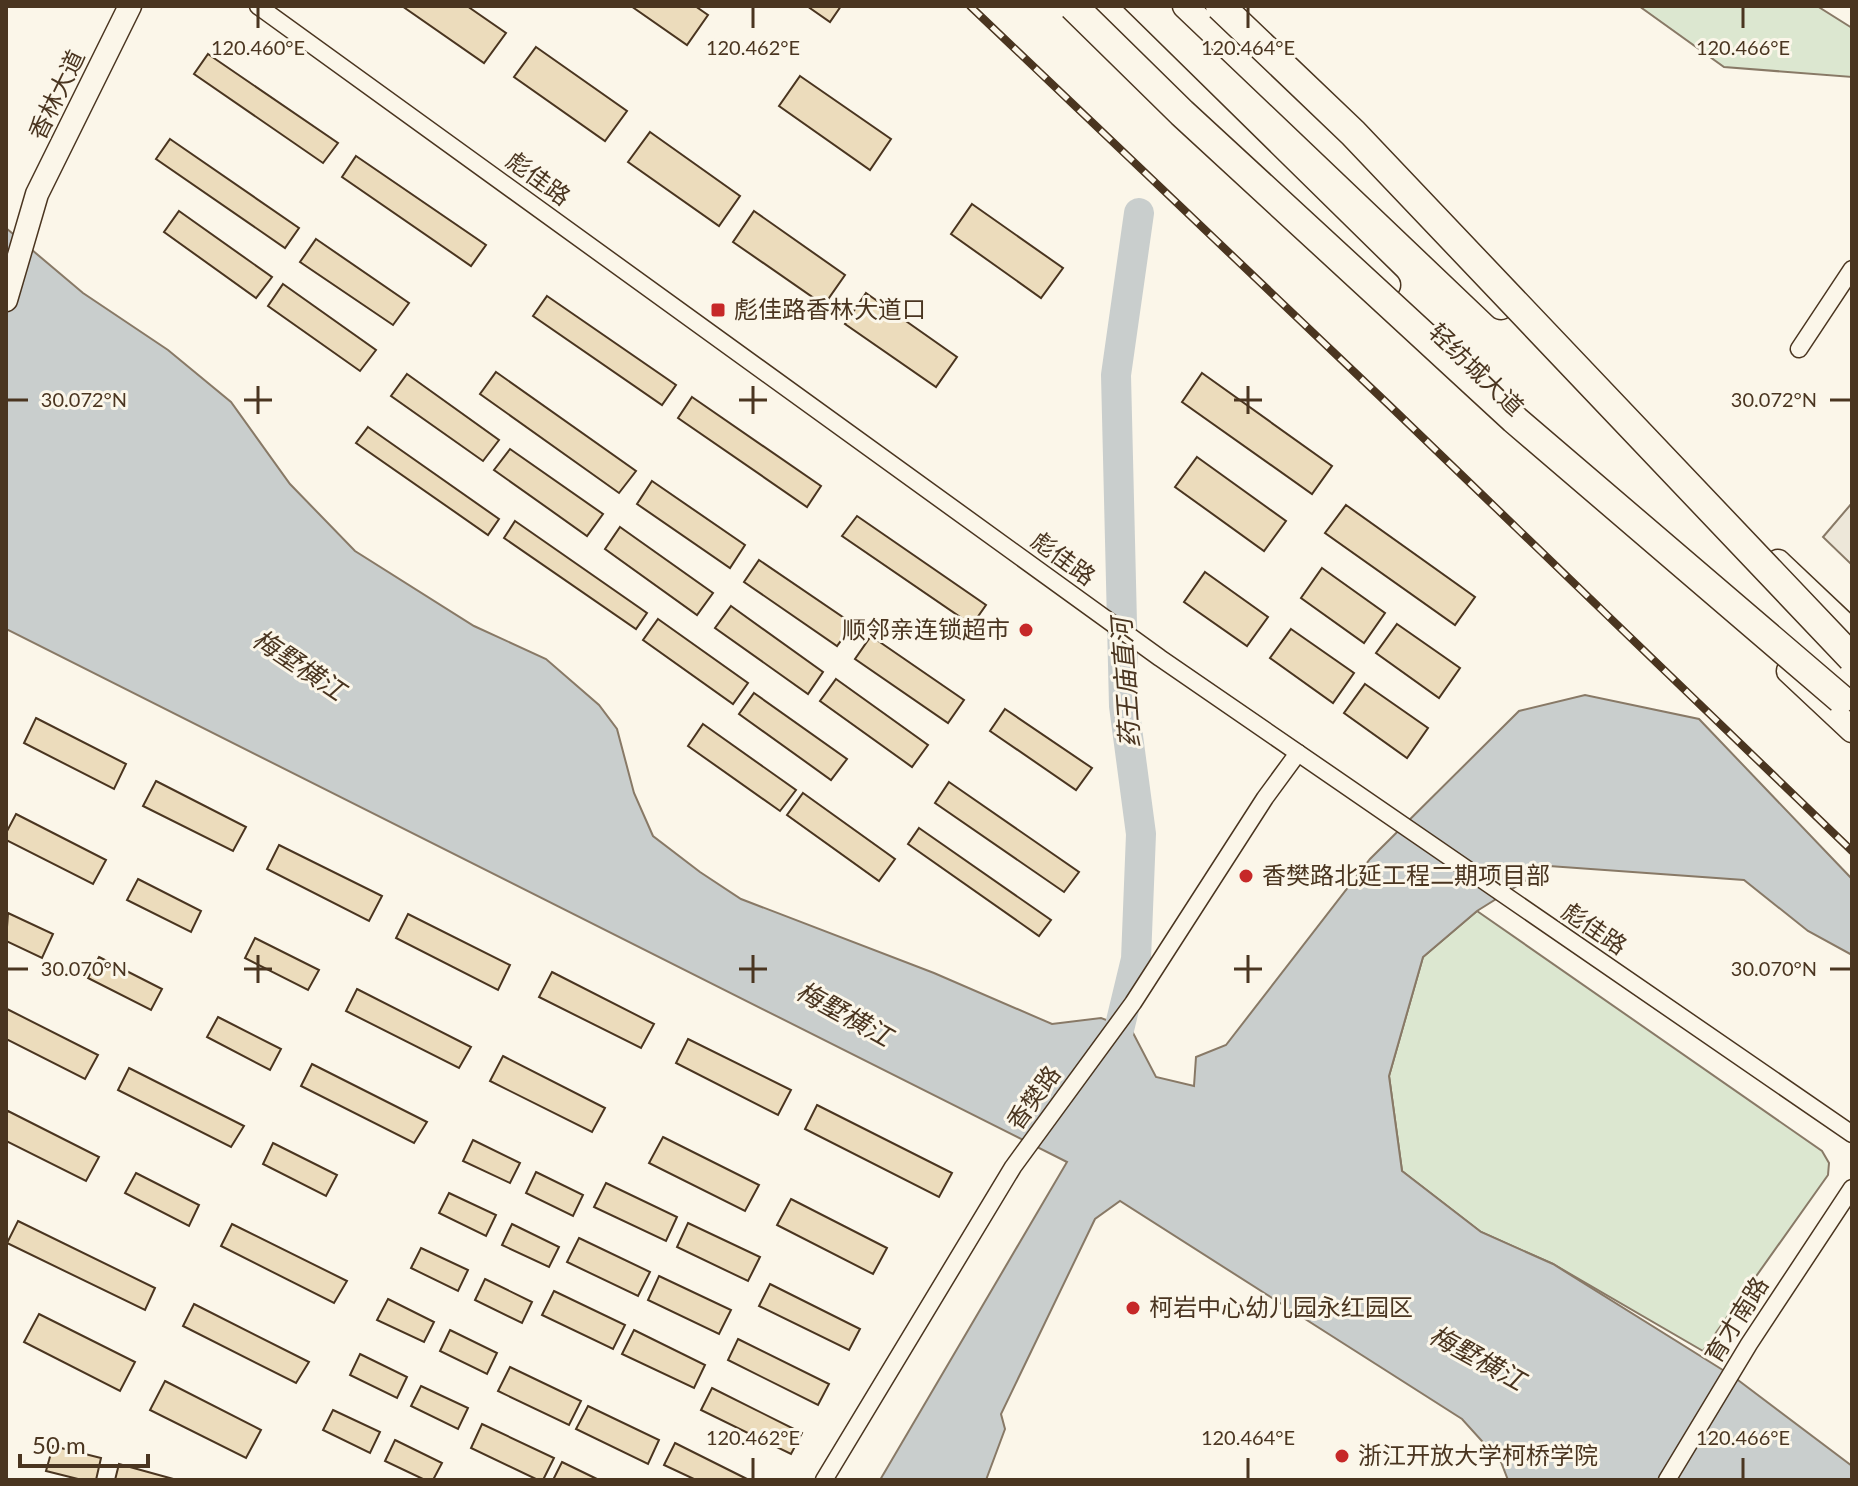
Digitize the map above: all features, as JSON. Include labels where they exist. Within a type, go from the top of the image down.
[{"type":"highway","points":[[1073,6],[1182,113],[1514,419],[1841,699]]},
{"type":"highway","points":[[1220,6],[1353,133],[1852,658]]},
{"type":"main road","name":"轻纺城大道","points":[[1104,6],[1395,293],[1852,730]]},
{"type":"main road","points":[[1185,6],[1436,247],[1852,632]]},
{"type":"street","name":"香林大道","points":[[6,300],[37,194],[130,6]]},
{"type":"street","name":"彪佳路","points":[[258,6],[1140,644],[1852,1134]]},
{"type":"street","points":[[1799,349],[1852,269]]},
{"type":"street","name":"香樊路","points":[[824,1480],[1013,1167],[1133,1003],[1265,798],[1298,753]]},
{"type":"street","name":"育才南路","points":[[1667,1480],[1749,1344],[1852,1188]]},
{"type":"green space","points":[[1639,6],[1817,6],[1852,28],[1852,77],[1724,67]]},
{"type":"green space","points":[[1477,911],[1822,1151],[1829,1163],[1828,1175],[1703,1351],[1553,1264],[1481,1232],[1402,1171],[1389,1076],[1423,957]]},
{"type":"shaded area","points":[[1852,503],[1852,565],[1823,537]]},
{"type":"water","name":"梅墅横江","points":[[6,228],[83,293],[168,350],[231,402],[290,484],[355,551],[474,626],[546,659],[599,705],[617,729],[634,793],[653,836],[700,872],[741,899],[934,973],[1052,1024],[1101,1018],[1131,1029],[1156,1077],[1194,1086],[1196,1057],[1226,1045],[1370,859],[1519,711],[1585,695],[1699,719],[1852,879],[1852,955],[1808,931],[1744,880],[1549,866],[1477,911],[1423,957],[1389,1076],[1402,1171],[1481,1232],[1553,1264],[1734,1377],[1852,1466],[1852,1480],[1508,1480],[1501,1462],[1462,1419],[1120,1201],[1095,1219],[1001,1414],[1005,1429],[986,1480],[880,1480],[1067,1162],[6,629]]},
{"type":"building","points":[[402,6],[467,6],[506,33],[484,63]]},
{"type":"building","points":[[631,6],[695,6],[708,15],[687,45]]},
{"type":"building","points":[[807,6],[841,6],[830,22]]},
{"type":"building","points":[[536,47],[627,111],[605,141],[514,77]]},
{"type":"building","points":[[208,54],[338,143],[323,163],[194,74]]},
{"type":"building","points":[[800,76],[891,139],[870,170],[779,106]]},
{"type":"building","points":[[650,132],[740,196],[719,226],[628,162]]},
{"type":"building","points":[[170,139],[299,228],[285,248],[156,159]]},
{"type":"building","points":[[356,156],[486,245],[471,266],[342,177]]},
{"type":"building","points":[[972,204],[1063,268],[1041,298],[951,234]]},
{"type":"building","points":[[179,211],[272,277],[256,298],[164,232]]},
{"type":"building","points":[[754,211],[845,275],[824,305],[733,242]]},
{"type":"building","points":[[316,239],[409,303],[393,325],[300,262]]},
{"type":"building","points":[[283,284],[376,350],[360,371],[268,306]]},
{"type":"building","points":[[866,293],[957,357],[936,387],[845,324]]},
{"type":"building","points":[[547,296],[676,385],[662,405],[533,316]]},
{"type":"building","points":[[496,372],[636,471],[619,493],[480,394]]},
{"type":"building","points":[[1202,373],[1332,466],[1312,494],[1182,402]]},
{"type":"building","points":[[407,374],[499,440],[483,461],[391,396]]},
{"type":"building","points":[[692,397],[821,486],[807,507],[678,418]]},
{"type":"building","points":[[368,427],[499,519],[488,535],[356,443]]},
{"type":"building","points":[[510,449],[603,514],[587,536],[494,470]]},
{"type":"building","points":[[1197,457],[1286,521],[1264,551],[1175,487]]},
{"type":"building","points":[[652,481],[745,545],[730,568],[637,504]]},
{"type":"building","points":[[1346,505],[1475,597],[1455,625],[1325,533]]},
{"type":"building","points":[[857,516],[986,605],[972,625],[842,536]]},
{"type":"building","points":[[515,521],[647,613],[636,629],[504,538]]},
{"type":"building","points":[[620,527],[713,593],[697,615],[605,549]]},
{"type":"building","points":[[759,560],[853,624],[837,646],[744,582]]},
{"type":"building","points":[[1322,568],[1385,613],[1364,643],[1301,598]]},
{"type":"building","points":[[1205,572],[1268,617],[1247,646],[1184,602]]},
{"type":"building","points":[[731,606],[823,672],[808,694],[715,628]]},
{"type":"building","points":[[658,619],[748,683],[733,704],[643,640]]},
{"type":"building","points":[[1397,624],[1460,668],[1439,698],[1376,653]]},
{"type":"building","points":[[1291,629],[1354,673],[1333,703],[1270,658]]},
{"type":"building","points":[[871,636],[964,700],[948,723],[855,659]]},
{"type":"building","points":[[836,679],[928,745],[912,767],[820,701]]},
{"type":"building","points":[[1365,684],[1428,728],[1407,758],[1344,713]]},
{"type":"building","points":[[754,693],[847,759],[831,780],[739,714]]},
{"type":"building","points":[[1005,709],[1092,768],[1076,790],[990,731]]},
{"type":"building","points":[[36,718],[126,764],[114,789],[24,743]]},
{"type":"building","points":[[703,724],[796,790],[780,811],[688,746]]},
{"type":"building","points":[[156,781],[246,827],[233,851],[143,806]]},
{"type":"building","points":[[949,782],[1079,872],[1064,892],[935,803]]},
{"type":"building","points":[[803,793],[895,859],[879,881],[787,815]]},
{"type":"building","points":[[16,814],[106,860],[93,884],[6,840],[6,833]]},
{"type":"building","points":[[919,828],[1051,920],[1039,936],[908,844]]},
{"type":"building","points":[[279,845],[382,896],[369,921],[267,869]]},
{"type":"building","points":[[138,879],[201,911],[191,932],[127,900]]},
{"type":"building","points":[[8,913],[53,934],[42,958],[6,941]]},
{"type":"building","points":[[408,914],[510,965],[498,990],[396,938]]},
{"type":"building","points":[[255,938],[319,970],[308,990],[245,958]]},
{"type":"building","points":[[99,957],[162,989],[151,1010],[88,978]]},
{"type":"building","points":[[552,972],[654,1024],[641,1048],[539,997]]},
{"type":"building","points":[[357,989],[471,1047],[459,1068],[346,1011]]},
{"type":"building","points":[[7,1009],[98,1055],[85,1079],[6,1039]]},
{"type":"building","points":[[218,1017],[281,1049],[270,1070],[207,1037]]},
{"type":"building","points":[[688,1039],[791,1090],[778,1115],[676,1063]]},
{"type":"building","points":[[503,1056],[605,1108],[592,1132],[490,1081]]},
{"type":"building","points":[[312,1064],[427,1122],[414,1143],[301,1086]]},
{"type":"building","points":[[129,1068],[244,1126],[231,1147],[118,1090]]},
{"type":"building","points":[[817,1105],[952,1173],[939,1197],[805,1129]]},
{"type":"building","points":[[8,1111],[99,1157],[86,1181],[6,1141]]},
{"type":"building","points":[[663,1137],[759,1185],[745,1211],[649,1163]]},
{"type":"building","points":[[473,1140],[520,1163],[510,1183],[463,1161]]},
{"type":"building","points":[[273,1143],[337,1175],[326,1196],[263,1164]]},
{"type":"building","points":[[536,1172],[583,1195],[573,1216],[526,1193]]},
{"type":"building","points":[[136,1173],[199,1205],[189,1226],[125,1193]]},
{"type":"building","points":[[606,1183],[677,1217],[666,1241],[594,1207]]},
{"type":"building","points":[[449,1193],[496,1215],[486,1236],[439,1213]]},
{"type":"building","points":[[791,1199],[887,1248],[873,1274],[777,1225]]},
{"type":"building","points":[[18,1221],[155,1288],[145,1310],[7,1243]]},
{"type":"building","points":[[688,1223],[760,1257],[748,1281],[677,1247]]},
{"type":"building","points":[[232,1224],[347,1281],[334,1303],[221,1246]]},
{"type":"building","points":[[512,1224],[559,1247],[549,1267],[502,1245]]},
{"type":"building","points":[[579,1238],[650,1272],[638,1296],[567,1262]]},
{"type":"building","points":[[421,1248],[468,1270],[458,1291],[411,1268]]},
{"type":"building","points":[[659,1276],[731,1310],[719,1334],[648,1300]]},
{"type":"building","points":[[485,1279],[532,1302],[522,1323],[475,1300]]},
{"type":"building","points":[[770,1284],[860,1329],[849,1350],[759,1306]]},
{"type":"building","points":[[554,1291],[625,1325],[613,1349],[542,1315]]},
{"type":"building","points":[[388,1299],[434,1322],[424,1342],[377,1320]]},
{"type":"building","points":[[194,1304],[309,1362],[296,1383],[183,1326]]},
{"type":"building","points":[[39,1314],[135,1362],[120,1391],[24,1342]]},
{"type":"building","points":[[450,1330],[497,1353],[487,1374],[440,1351]]},
{"type":"building","points":[[634,1330],[705,1365],[694,1388],[622,1354]]},
{"type":"building","points":[[738,1339],[829,1384],[818,1405],[728,1360]]},
{"type":"building","points":[[360,1354],[407,1377],[397,1398],[350,1375]]},
{"type":"building","points":[[510,1367],[581,1401],[569,1425],[498,1391]]},
{"type":"building","points":[[165,1381],[261,1430],[246,1458],[150,1410]]},
{"type":"building","points":[[421,1386],[468,1408],[458,1429],[411,1406]]},
{"type":"building","points":[[712,1388],[802,1433],[791,1454],[701,1410]]},
{"type":"building","points":[[588,1406],[659,1440],[648,1464],[576,1429]]},
{"type":"building","points":[[333,1410],[380,1432],[370,1453],[323,1430]]},
{"type":"building","points":[[482,1424],[554,1458],[543,1480],[471,1448]]},
{"type":"building","points":[[395,1440],[442,1463],[433,1480],[425,1480],[385,1461]]},
{"type":"building","points":[[675,1443],[749,1480],[696,1480],[664,1465]]},
{"type":"building","points":[[53,1446],[101,1458],[96,1480],[82,1480],[46,1471]]},
{"type":"building","points":[[562,1462],[599,1480],[553,1480]]},
{"type":"building","points":[[119,1464],[177,1480],[115,1480]]},
{"type":"waterway","name":"药王庙直河","points":[[1117,1038],[1136,959],[1141,834],[1124,706],[1116,375],[1139,213]]},
{"type":"railway","points":[[970,6],[1852,851]]},
{"type":"place","name":"彪佳路香林大道口","points":[[718,310]]},
{"type":"place","name":"顺邻亲连锁超市","points":[[1026,630]]},
{"type":"place","name":"香樊路北延工程二期项目部","points":[[1246,876]]},
{"type":"place","name":"柯岩中心幼儿园永红园区","points":[[1133,1308]]},
{"type":"place","name":"浙江开放大学柯桥学院","points":[[1342,1456]]}]
